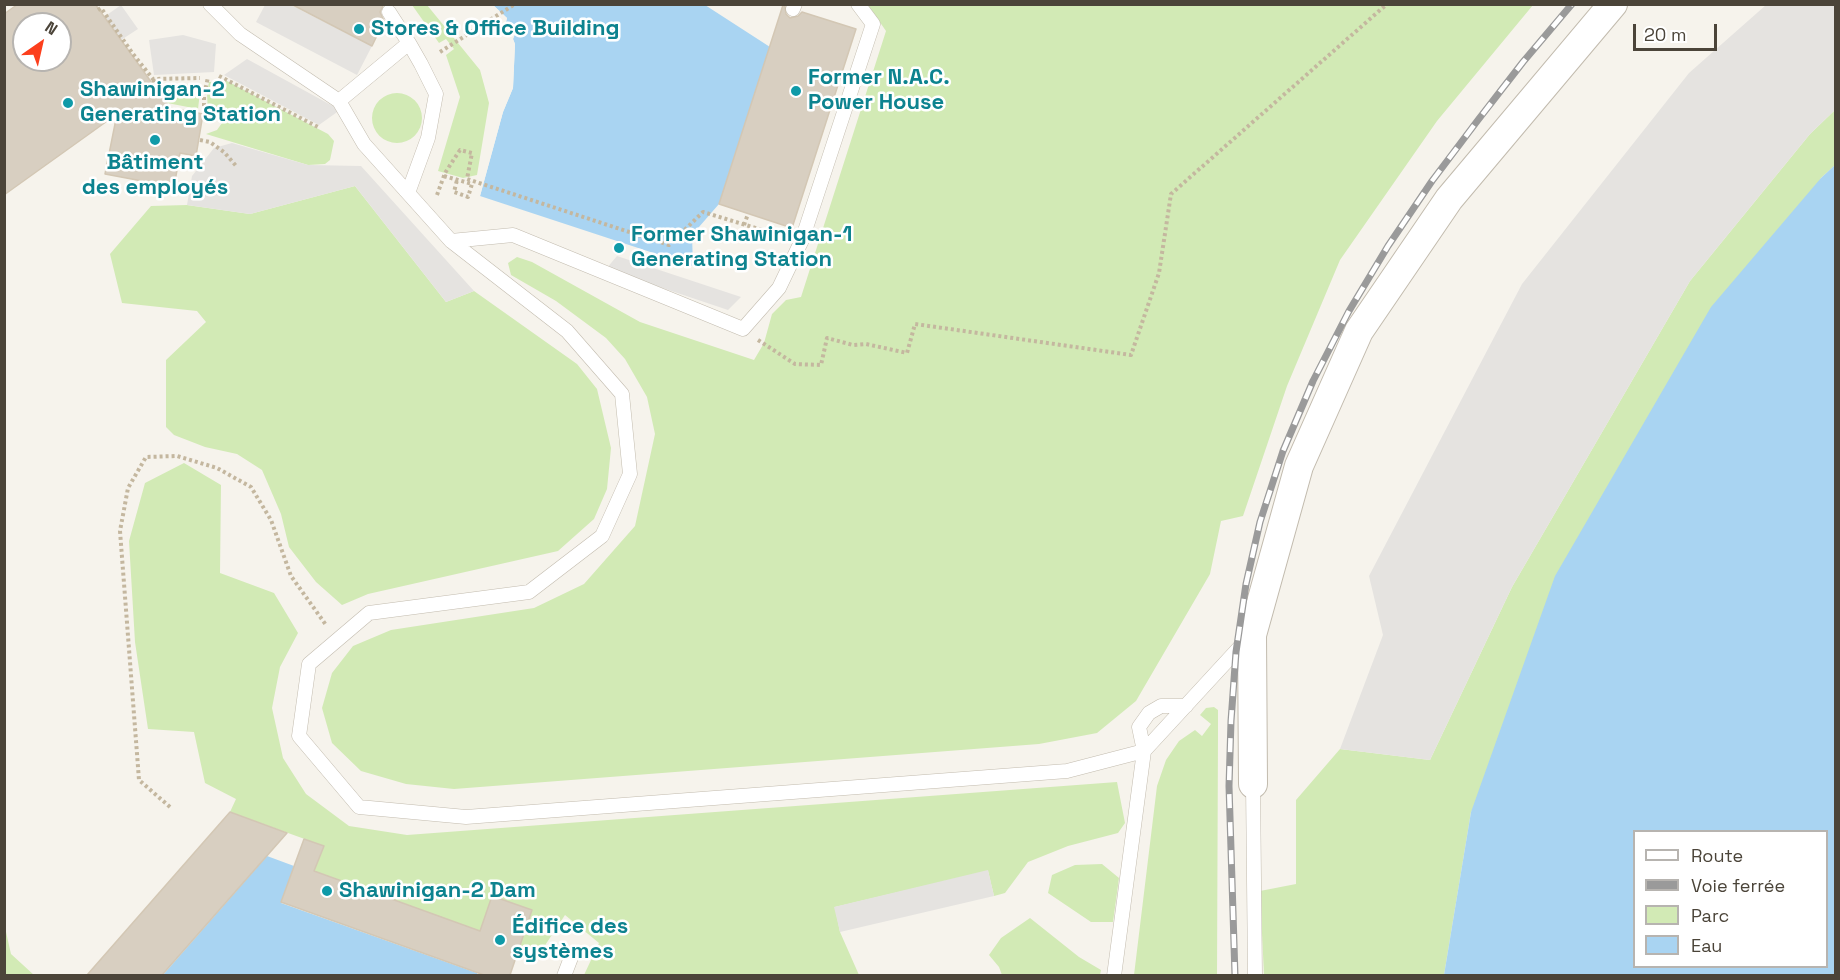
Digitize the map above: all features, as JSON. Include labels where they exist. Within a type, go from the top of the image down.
[{"type":"street","points":[[1253,784],[1252,634],[1299,466],[1359,332],[1449,199],[1613,4]]},
{"type":"lane","points":[[210,4],[240,34],[339,101],[364,144],[451,242],[567,331],[622,394],[630,474],[602,536],[529,592],[369,614],[309,664],[299,736],[359,807],[466,816],[1066,771],[1144,751],[1252,634]]},
{"type":"lane","points":[[451,242],[513,235],[743,329],[779,288],[802,240],[829,137],[873,24],[858,4]]},
{"type":"lane","points":[[389,12],[409,43],[436,94],[428,138],[408,194]]},
{"type":"lane","points":[[339,101],[409,43]]},
{"type":"lane","points":[[1114,975],[1144,751],[1139,728],[1149,713],[1161,706],[1186,706]]},
{"type":"lane","points":[[1253,784],[1255,975]]},
{"type":"lane","points":[[564,975],[572,955]]},
{"type":"path","points":[[440,52],[515,4]]},
{"type":"path","points":[[764,344],[795,364],[822,365],[827,338],[853,345],[866,344],[907,352],[915,324],[1131,355],[1159,273],[1171,194],[1387,4]]},
{"type":"path","points":[[98,9],[101,8],[153,79],[156,86],[150,89]]},
{"type":"path","points":[[219,76],[318,127]]},
{"type":"path","points":[[153,79],[200,78]]},
{"type":"path","points":[[204,112],[204,96],[208,78]]},
{"type":"path","points":[[200,140],[210,142],[224,152],[237,167]]},
{"type":"path","points":[[436,199],[444,175],[460,150],[472,153],[466,178],[669,245],[703,212],[788,238]]},
{"type":"path","points":[[444,175],[472,184],[468,197],[454,192],[458,180]]},
{"type":"path","points":[[744,225],[748,214]]},
{"type":"path","points":[[170,807],[139,780],[120,531],[128,488],[146,457],[177,456],[217,468],[252,487],[271,520],[291,576],[337,640]]},
{"type":"green space","points":[[412,5],[427,5],[480,70],[489,103],[477,175],[463,178],[438,171],[460,97],[446,55],[454,49],[446,39],[439,43]]},
{"type":"green space","points":[[868,5],[1533,5],[1437,121],[1340,260],[1287,386],[1243,516],[1221,521],[1210,574],[1136,701],[1097,733],[1039,744],[454,789],[406,784],[361,771],[332,743],[322,708],[332,673],[353,646],[391,630],[534,608],[584,584],[635,526],[655,434],[647,397],[625,359],[606,338],[556,301],[511,275],[508,263],[517,257],[532,262],[640,322],[754,360],[764,343],[772,314],[786,300],[801,297],[886,31]]},
{"type":"green space","points":[[227,81],[328,134],[334,141],[330,160],[325,164],[308,165],[206,134],[217,130],[222,123],[222,117],[216,112],[208,115],[209,82]]},
{"type":"green space","points":[[201,84],[198,109],[157,101],[117,124],[112,117],[154,86]]},
{"type":"green space","points":[[397,93],[406,95],[417,104],[422,118],[420,127],[411,138],[397,143],[388,141],[377,132],[372,118],[374,109],[383,98]]},
{"type":"green space","points":[[1835,110],[1835,165],[1821,178],[1471,812],[1444,975],[1264,975],[1260,891],[1296,884],[1296,800],[1340,749],[1430,760],[1512,587],[1690,281],[1810,134]]},
{"type":"green space","points":[[355,186],[446,302],[474,291],[577,364],[597,389],[611,448],[607,489],[594,519],[558,551],[368,594],[342,605],[316,582],[289,547],[281,514],[262,470],[237,454],[205,447],[174,435],[166,427],[166,360],[206,322],[197,311],[122,303],[110,254],[151,206],[187,205],[250,214]]},
{"type":"green space","points":[[184,463],[221,485],[220,573],[274,593],[298,633],[280,667],[272,708],[283,758],[306,794],[349,826],[407,835],[1117,782],[1125,823],[1118,833],[1068,846],[1028,862],[1005,893],[994,896],[988,871],[835,907],[840,932],[859,975],[584,975],[599,943],[565,915],[538,956],[519,948],[532,910],[480,931],[314,871],[324,846],[230,812],[236,799],[205,783],[194,732],[148,729],[135,642],[129,541],[145,483]]},
{"type":"green space","points":[[1214,707],[1218,710],[1217,975],[1134,975],[1157,786],[1166,760],[1179,741],[1195,730],[1202,736],[1211,724],[1200,715],[1206,708]]},
{"type":"green space","points":[[1102,864],[1119,878],[1113,922],[1091,922],[1048,893],[1052,875],[1075,865]]},
{"type":"green space","points":[[1030,918],[1079,957],[1101,970],[1100,975],[1002,975],[999,967],[989,955],[1001,938]]},
{"type":"green space","points":[[4,923],[11,954],[34,975],[5,975]]},
{"type":"shaded area","points":[[121,5],[138,29],[121,40],[104,17]]},
{"type":"shaded area","points":[[265,5],[291,5],[372,46],[357,75],[256,22]]},
{"type":"shaded area","points":[[1766,5],[1835,5],[1835,110],[1810,134],[1690,281],[1512,587],[1430,760],[1340,749],[1383,635],[1369,576],[1522,284],[1689,73]]},
{"type":"shaded area","points":[[183,35],[216,44],[214,72],[154,75],[149,40]]},
{"type":"shaded area","points":[[247,59],[340,110],[319,125],[224,75]]},
{"type":"shaded area","points":[[232,143],[308,165],[361,166],[474,291],[446,302],[355,186],[250,214],[187,205],[192,176],[214,148]]},
{"type":"shaded area","points":[[617,256],[741,297],[728,310],[606,269]]},
{"type":"shaded area","points":[[988,870],[994,896],[840,932],[834,907]]},
{"type":"water","points":[[493,5],[705,5],[770,47],[719,204],[692,235],[693,266],[480,196],[503,112],[513,88],[515,44],[513,39],[515,34],[505,26],[507,18]]},
{"type":"water","points":[[1835,165],[1835,975],[1444,975],[1471,812],[1555,576],[1711,307],[1821,178]]},
{"type":"water","points":[[267,856],[294,866],[281,903],[478,975],[162,976]]},
{"type":"pier","points":[[490,5],[493,5],[507,18],[505,26],[515,34],[513,39],[515,44],[513,88],[503,112],[480,196],[479,189],[500,111],[510,87],[511,35],[503,27],[503,19]]},
{"type":"building","name":"Shawinigan-2 Generating Station","points":[[18,4],[95,4],[170,108],[203,114],[196,156],[180,153],[174,187],[105,174],[117,114],[4,195],[4,14]]},
{"type":"building","name":"Stores & Office Building","points":[[291,4],[384,4],[380,12],[384,21],[372,46]]},
{"type":"building","name":"Former N.A.C. Power House","points":[[783,5],[790,18],[802,12],[856,29],[792,228],[719,204]]},
{"type":"building","points":[[230,812],[287,833],[162,975],[87,975]]},
{"type":"building","points":[[304,839],[324,846],[314,871],[480,931],[492,896],[532,910],[510,975],[484,975],[281,902]]},
{"type":"railway","points":[[1235,976],[1229,786],[1236,652],[1246,584],[1260,522],[1283,451],[1313,381],[1349,311],[1388,246],[1432,181],[1478,120],[1572,4]]},
{"type":"place","name":"Stores & Office Building","points":[[359,29]]},
{"type":"place","name":"Former N.A.C. Power House","points":[[796,91]]},
{"type":"place","name":"Shawinigan-2 Generating Station","points":[[68,103]]},
{"type":"place","name":"Bâtiment des employés","points":[[155,140]]},
{"type":"place","name":"Former Shawinigan-1 Generating Station","points":[[619,248]]},
{"type":"place","name":"Shawinigan-2 Dam","points":[[327,891]]},
{"type":"place","name":"Édifice des systèmes","points":[[500,940]]}]
